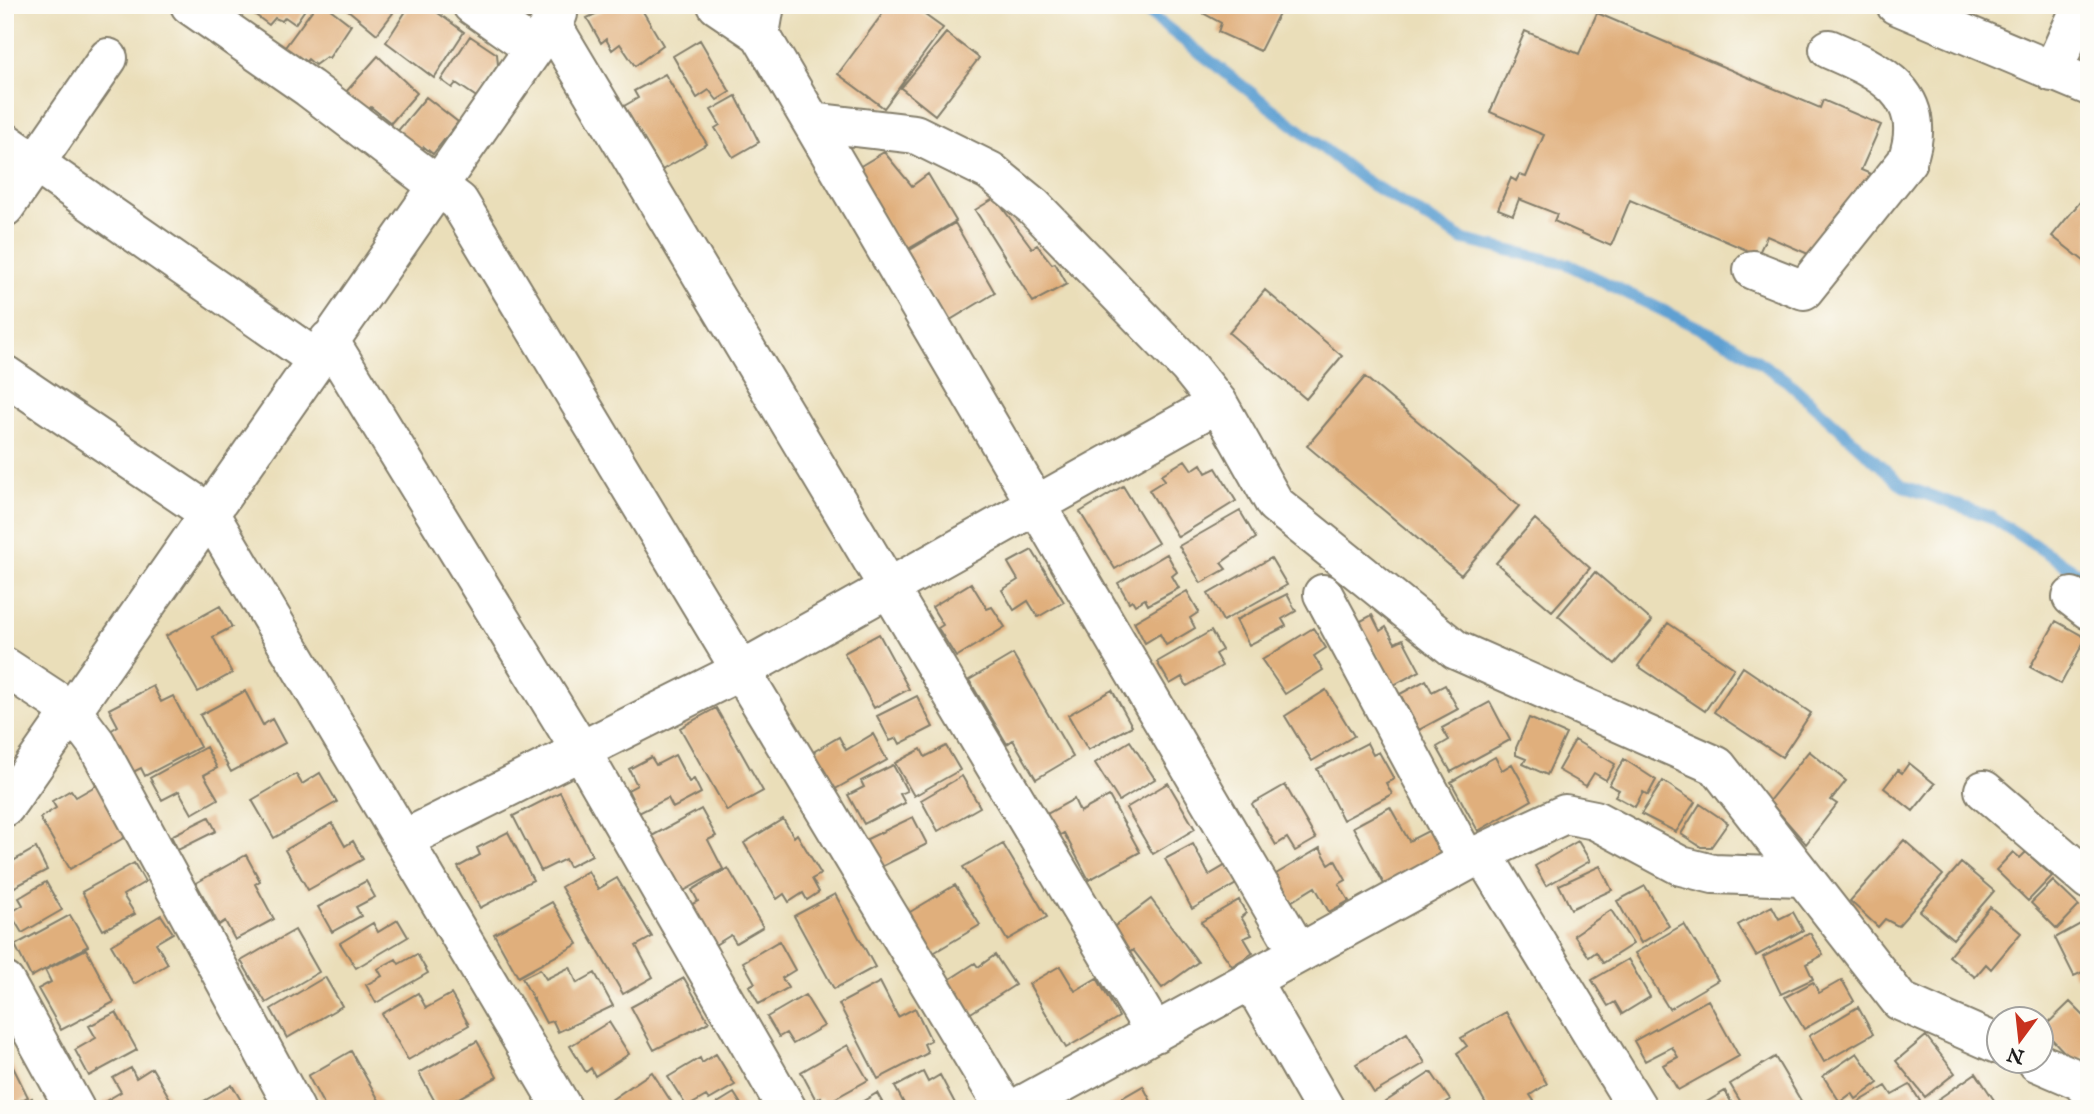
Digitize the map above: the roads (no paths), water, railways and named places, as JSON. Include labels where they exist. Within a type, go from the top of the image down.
[{"type":"street","points":[[190,5],[309,88],[459,202],[742,670],[1018,1107],[1475,857],[1565,814],[1595,820],[1681,866],[1713,874],[1803,877]]},
{"type":"street","points":[[472,5],[547,29],[888,588],[1155,1033]]},
{"type":"street","points":[[717,5],[763,20],[811,122],[1299,953]]},
{"type":"street","points":[[1895,5],[2089,86]]},
{"type":"street","points":[[2052,72],[2082,5]]},
{"type":"street","points":[[5,807],[437,183],[547,29]]},
{"type":"street","points":[[1754,270],[1804,290],[1907,161],[1911,148],[1912,116],[1908,102],[1885,76],[1829,48]]},
{"type":"street","points":[[5,207],[20,152],[108,58]]},
{"type":"street","points":[[811,122],[915,134],[990,171],[1034,207],[1189,367],[1218,403],[1314,579],[1475,857],[1638,1109]]},
{"type":"street","points":[[20,152],[322,349],[581,751],[787,1109]]},
{"type":"street","points":[[5,375],[209,513],[563,1109]]},
{"type":"street","points":[[403,840],[742,670],[1218,403]]},
{"type":"street","points":[[1275,504],[1456,650],[1717,766],[1900,1001],[1986,1039]]},
{"type":"street","points":[[5,667],[72,711],[96,743],[295,1109]]},
{"type":"street","points":[[1984,790],[2089,880]]},
{"type":"street","points":[[1251,980],[1325,1109]]},
{"type":"street","points":[[5,982],[75,1109]]},
{"type":"street","points":[[2056,1070],[2079,1080],[2089,1090]]},
{"type":"waterway","points":[[1138,5],[1364,180],[1464,240],[1567,264],[1734,345],[1787,381],[1903,486],[1991,517],[2089,580]]}]
